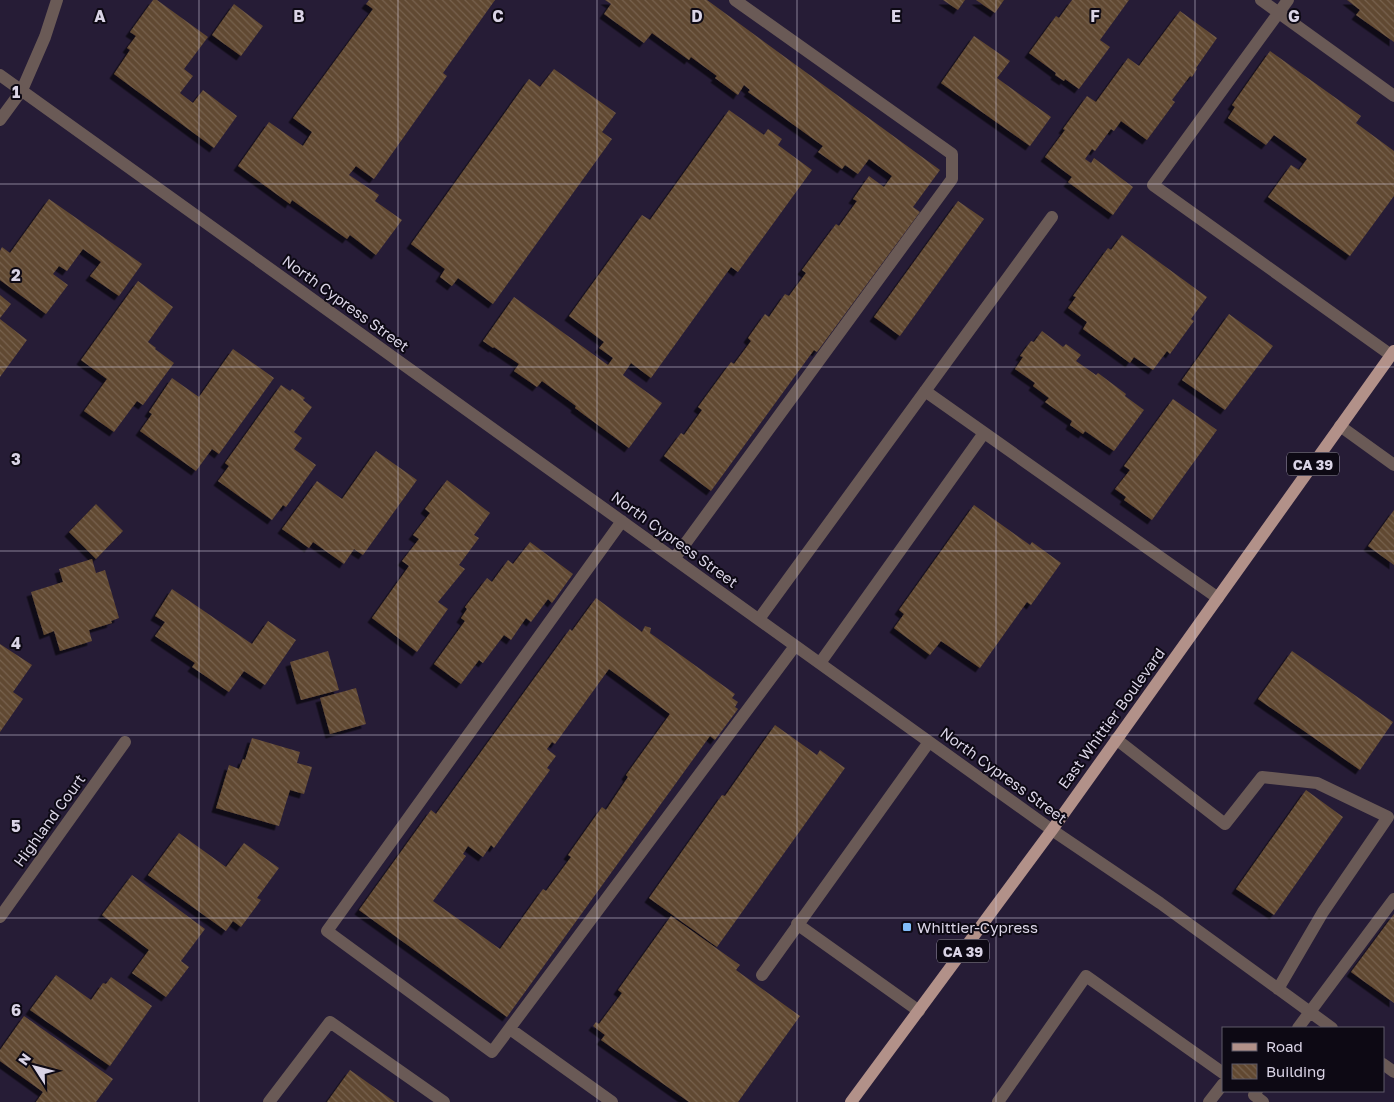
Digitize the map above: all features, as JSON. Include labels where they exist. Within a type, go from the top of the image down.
[{"type":"main road","name":"East Whittier Boulevard","points":[[851,1102],[1052,830],[1392,353]]},
{"type":"street","points":[[0,120],[22,90],[45,37],[57,0]]},
{"type":"street","points":[[674,558],[952,179],[952,154],[735,0]]},
{"type":"street","points":[[1261,0],[1394,96]]},
{"type":"street","points":[[1288,0],[1153,185],[1392,353]]},
{"type":"street","name":"North Cypress Street","points":[[0,75],[929,742],[1052,830],[1160,903],[1331,1027]]},
{"type":"street","points":[[758,619],[1052,218]]},
{"type":"street","points":[[925,391],[1218,598]]},
{"type":"street","points":[[1340,426],[1394,465]]},
{"type":"street","points":[[820,663],[984,433]]},
{"type":"street","points":[[622,521],[327,931],[492,1052],[795,646]]},
{"type":"street","points":[[1116,739],[1225,824],[1262,776],[1317,783],[1388,817],[1323,912],[1278,989]]},
{"type":"street","name":"Highland Court","points":[[0,917],[125,742]]},
{"type":"street","points":[[762,975],[929,742]]},
{"type":"street","points":[[1299,1027],[1394,899]]},
{"type":"street","points":[[797,924],[919,1011]]},
{"type":"street","points":[[998,1102],[1086,976],[1222,1072]]},
{"type":"street","points":[[269,1102],[330,1022],[444,1102]]},
{"type":"street","points":[[510,1029],[612,1102]]},
{"type":"street","points":[[1210,1102],[1222,1085]]},
{"type":"building","points":[[153,0],[157,0],[208,37],[184,69],[193,76],[180,93],[193,103],[203,90],[237,116],[214,148],[114,74],[130,50],[127,48],[136,36],[130,32]]},
{"type":"building","points":[[369,0],[495,0],[443,73],[447,76],[374,179],[356,166],[349,175],[379,195],[375,201],[402,220],[376,255],[350,235],[347,239],[292,200],[290,204],[238,166],[269,122],[303,146],[312,132],[293,118],[373,9],[366,4]]},
{"type":"building","points":[[605,0],[707,0],[940,170],[913,207],[920,212],[817,352],[814,350],[711,491],[664,456],[681,433],[684,435],[702,410],[698,407],[731,362],[734,364],[751,341],[748,338],[765,314],[769,317],[785,294],[789,296],[806,273],[802,270],[836,224],[839,226],[857,201],[853,199],[869,176],[884,187],[892,176],[869,159],[858,174],[845,165],[842,169],[818,152],[823,146],[748,92],[750,90],[744,85],[738,95],[715,78],[717,76],[691,57],[689,60],[652,33],[644,43],[604,14],[611,4]]},
{"type":"building","points":[[943,0],[965,0],[958,10]]},
{"type":"building","points":[[976,0],[1004,0],[995,13]]},
{"type":"building","points":[[1072,0],[1129,0],[1100,40],[1110,47],[1079,89],[1065,79],[1064,81],[1055,75],[1056,73],[1029,53],[1056,16],[1059,18]]},
{"type":"building","points":[[1347,0],[1394,0],[1394,42],[1356,15],[1360,10]]},
{"type":"building","points":[[234,4],[263,26],[241,56],[212,35]]},
{"type":"building","points":[[1180,11],[1217,38],[1192,77],[1190,76],[1172,100],[1175,102],[1147,140],[1121,121],[1114,131],[1111,129],[1095,151],[1092,149],[1085,159],[1091,163],[1094,158],[1133,187],[1113,215],[1068,182],[1072,177],[1045,157],[1087,96],[1096,102],[1128,58],[1139,66]]},
{"type":"building","points":[[974,36],[1010,61],[997,78],[1051,117],[1030,146],[941,83]]},
{"type":"building","points":[[1270,51],[1361,116],[1356,123],[1394,151],[1394,196],[1350,256],[1268,197],[1291,165],[1299,170],[1307,159],[1274,135],[1266,145],[1228,118],[1235,107],[1232,105]]},
{"type":"building","points":[[554,69],[616,113],[602,132],[612,139],[493,304],[458,278],[452,286],[440,277],[445,269],[411,244],[529,79],[540,87]]},
{"type":"building","points":[[729,110],[764,135],[768,129],[782,139],[778,145],[812,170],[738,272],[731,267],[651,378],[631,363],[623,375],[662,403],[629,448],[542,381],[537,387],[514,371],[519,364],[483,341],[514,297],[608,365],[613,358],[599,348],[604,342],[569,316],[642,215],[650,220]]},
{"type":"building","points":[[49,199],[142,264],[119,296],[90,276],[101,262],[83,249],[67,271],[59,266],[53,274],[68,285],[46,314],[0,280],[0,251],[2,247],[10,253]]},
{"type":"building","points":[[958,201],[984,219],[900,336],[874,317]]},
{"type":"building","points":[[1122,235],[1207,297],[1191,319],[1194,321],[1170,354],[1167,351],[1153,370],[1134,357],[1130,363],[1083,329],[1087,322],[1068,308],[1076,297],[1073,296],[1108,248],[1111,250]]},
{"type":"building","points":[[138,281],[173,307],[148,342],[174,363],[143,405],[137,401],[114,432],[84,411],[107,379],[81,360]]},
{"type":"building","points":[[0,295],[11,304],[0,318]]},
{"type":"building","points":[[1229,314],[1273,346],[1225,410],[1182,380]]},
{"type":"building","points":[[0,319],[27,340],[0,377]]},
{"type":"building","points":[[1042,331],[1063,347],[1066,344],[1081,355],[1076,361],[1096,375],[1098,373],[1144,410],[1114,451],[1085,431],[1083,434],[1070,425],[1072,421],[1045,402],[1049,398],[1033,386],[1035,383],[1015,369],[1023,357],[1020,356],[1031,341],[1034,342]]},
{"type":"building","points":[[233,349],[274,378],[219,454],[212,449],[196,471],[140,431],[152,414],[149,412],[172,378],[199,397]]},
{"type":"building","points":[[281,385],[290,391],[292,389],[305,398],[303,400],[312,407],[294,432],[302,438],[294,449],[316,465],[286,507],[283,505],[272,520],[218,481],[229,466],[225,463]]},
{"type":"building","points":[[1173,399],[1217,430],[1152,520],[1124,500],[1126,497],[1115,489],[1130,470],[1124,466]]},
{"type":"building","points":[[376,451],[417,480],[363,555],[354,549],[344,564],[313,542],[309,548],[282,529],[317,481],[342,499]]},
{"type":"building","points":[[447,480],[490,513],[474,535],[479,538],[459,565],[465,569],[438,602],[448,609],[417,652],[372,618],[409,566],[402,561],[419,539],[413,535],[430,513],[425,509]]},
{"type":"building","points":[[96,504],[123,531],[96,559],[69,532]]},
{"type":"building","points":[[974,505],[1030,545],[1032,542],[1061,563],[1031,605],[1027,602],[980,668],[941,641],[930,655],[894,628],[904,614],[899,610]]},
{"type":"building","points":[[1394,510],[1394,565],[1368,546]]},
{"type":"building","points":[[530,542],[573,574],[552,603],[548,599],[531,622],[526,618],[511,640],[504,635],[483,663],[479,660],[461,684],[434,664],[465,621],[461,618],[467,609],[465,607],[487,578],[492,582],[508,560],[513,564]]},
{"type":"building","points":[[92,559],[96,573],[105,570],[119,618],[111,621],[112,623],[89,630],[92,641],[60,651],[54,631],[44,635],[31,592],[63,582],[59,569]]},
{"type":"building","points":[[172,589],[252,644],[268,621],[296,640],[265,685],[244,671],[229,692],[192,667],[195,663],[155,636],[165,622],[155,616]]},
{"type":"building","points":[[596,598],[642,632],[645,626],[651,628],[650,633],[735,694],[732,698],[738,702],[735,707],[738,709],[715,740],[710,736],[507,1017],[359,910],[431,810],[436,814],[570,629],[572,631]],"holes":[[[609,669],[670,714],[626,775],[628,777],[606,810],[602,807],[568,855],[571,857],[546,891],[543,889],[500,949],[433,901],[466,856],[463,854],[468,846],[483,857],[491,845],[494,848],[550,770],[547,768],[556,756],[547,749],[552,742],[555,744]]]},
{"type":"building","points":[[0,644],[32,665],[13,692],[23,699],[0,732]]},
{"type":"building","points":[[328,651],[339,690],[301,700],[290,662]]},
{"type":"building","points":[[1292,651],[1393,722],[1360,770],[1258,699]]},
{"type":"building","points":[[356,688],[366,724],[330,734],[320,698]]},
{"type":"building","points":[[775,725],[817,755],[820,750],[845,768],[717,947],[649,898],[722,795],[725,796]]},
{"type":"building","points":[[252,738],[300,752],[297,763],[312,767],[304,794],[290,790],[279,826],[216,808],[229,765],[239,769],[243,759],[245,760]]},
{"type":"building","points":[[1306,790],[1343,817],[1274,915],[1236,889]]},
{"type":"building","points":[[179,833],[226,867],[244,843],[279,868],[257,898],[261,900],[241,927],[233,921],[226,931],[148,875]]},
{"type":"building","points":[[132,875],[205,929],[181,961],[189,967],[166,997],[132,973],[149,950],[102,915]]},
{"type":"building","points":[[1394,914],[1394,1003],[1351,972]]},
{"type":"building","points":[[671,916],[740,965],[736,970],[800,1016],[738,1102],[689,1102],[601,1040],[605,1035],[593,1026],[596,1022],[599,1024],[622,993],[618,990]]},
{"type":"building","points":[[56,975],[91,1000],[103,983],[106,984],[111,977],[152,1006],[110,1066],[30,1010]]},
{"type":"building","points":[[24,1016],[113,1079],[96,1102],[36,1102],[43,1092],[0,1061],[0,1050]]},
{"type":"building","points":[[350,1070],[395,1102],[327,1102]]},
{"type":"place","name":"Whittier-Cypress","points":[[907,927]]}]
